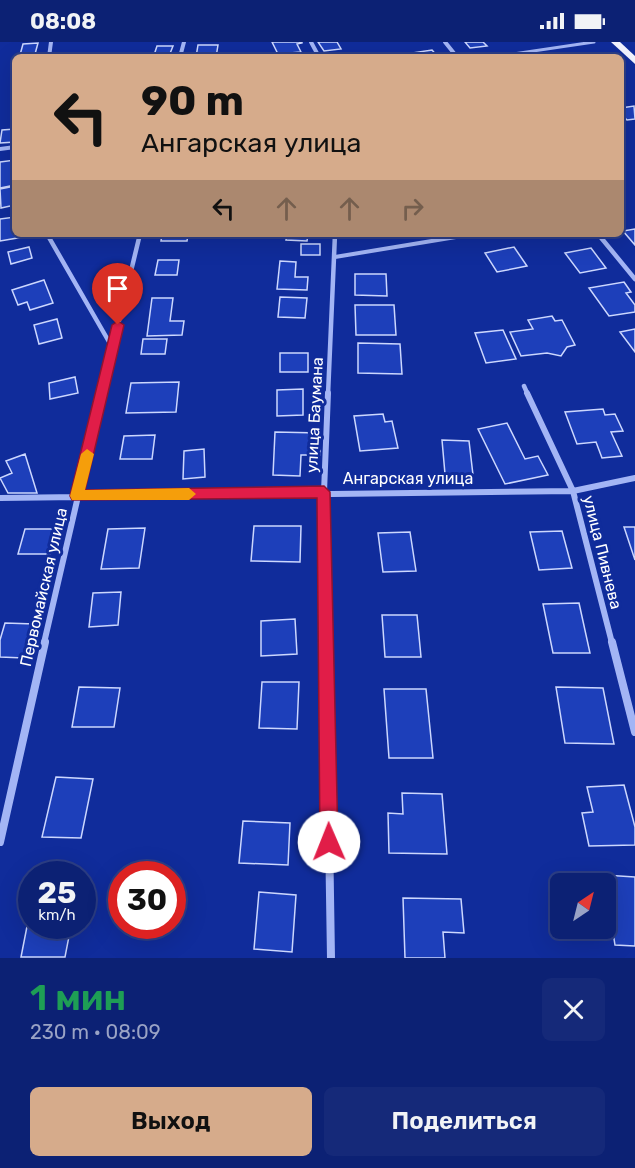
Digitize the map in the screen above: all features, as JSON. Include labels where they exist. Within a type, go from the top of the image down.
[{"type":"main road","points":[[615,42],[635,61]]},
{"type":"street","points":[[445,42],[455,54]]},
{"type":"street","points":[[49,237],[112,348]]},
{"type":"street","name":"Первомайская улица","points":[[0,842],[77,496],[139,237]]},
{"type":"street","name":"улица Баумана","points":[[331,958],[324,492],[335,237]]},
{"type":"street","points":[[600,237],[635,279]]},
{"type":"street","name":"улица Пивнева","points":[[524,386],[573,491],[635,732]]},
{"type":"street","name":"Ангарская улица","points":[[0,498],[324,492],[573,491],[635,478]]},
{"type":"lane","points":[[512,54],[594,42]]},
{"type":"lane","points":[[335,257],[456,237]]},
{"type":"building","points":[[272,42],[302,42],[297,44],[301,52],[278,54]]},
{"type":"building","points":[[318,42],[337,42],[341,49],[324,51]]},
{"type":"building","points":[[465,42],[483,42],[487,46],[470,48]]},
{"type":"building","points":[[38,43],[35,54],[20,54],[23,44]]},
{"type":"building","points":[[198,45],[218,45],[216,54],[196,54]]},
{"type":"building","points":[[157,46],[173,46],[170,54],[154,54]]},
{"type":"building","points":[[432,50],[435,54],[413,54]]},
{"type":"building","points":[[634,106],[635,119],[627,120],[624,117],[624,108]]},
{"type":"building","points":[[12,129],[12,142],[0,143],[2,130]]},
{"type":"building","points":[[12,160],[12,186],[0,188],[0,162]]},
{"type":"building","points":[[12,187],[12,206],[1,208],[0,189]]},
{"type":"building","points":[[12,217],[12,237],[23,237],[0,241],[0,219]]},
{"type":"building","points":[[635,229],[635,245],[624,232]]},
{"type":"building","points":[[162,237],[188,237],[187,241],[161,241]]},
{"type":"building","points":[[286,237],[308,237],[307,241],[286,240]]},
{"type":"building","points":[[301,244],[320,244],[320,255],[301,255]]},
{"type":"building","points":[[29,247],[32,258],[11,264],[8,252]]},
{"type":"building","points":[[514,247],[527,266],[497,272],[485,253]]},
{"type":"building","points":[[591,248],[606,268],[580,273],[565,253]]},
{"type":"building","points":[[158,260],[179,260],[177,275],[155,275]]},
{"type":"building","points":[[280,261],[296,262],[295,277],[308,277],[307,290],[277,289]]},
{"type":"building","points":[[355,274],[386,274],[387,296],[355,295]]},
{"type":"building","points":[[44,280],[53,303],[30,310],[27,302],[18,305],[12,290]]},
{"type":"building","points":[[624,282],[631,292],[626,293],[635,305],[635,312],[609,316],[589,288]]},
{"type":"building","points":[[280,297],[307,298],[305,318],[278,317]]},
{"type":"building","points":[[152,298],[173,298],[170,321],[184,321],[182,335],[147,336]]},
{"type":"building","points":[[355,305],[394,305],[396,335],[356,335]]},
{"type":"building","points":[[552,316],[555,321],[562,320],[575,345],[567,347],[561,356],[547,353],[521,356],[510,332],[533,329],[528,320]]},
{"type":"building","points":[[57,319],[62,338],[39,344],[34,325]]},
{"type":"building","points":[[635,329],[635,352],[620,332]]},
{"type":"building","points":[[503,330],[516,359],[486,363],[475,333]]},
{"type":"building","points":[[143,339],[167,339],[165,354],[141,354]]},
{"type":"building","points":[[358,343],[400,344],[402,374],[358,373]]},
{"type":"building","points":[[280,353],[308,353],[308,372],[280,372]]},
{"type":"building","points":[[75,377],[78,393],[50,399],[49,383]]},
{"type":"building","points":[[179,382],[176,412],[126,413],[131,383]]},
{"type":"building","points":[[303,389],[303,415],[277,416],[277,390]]},
{"type":"building","points":[[603,409],[605,415],[615,414],[623,431],[611,432],[622,456],[602,458],[596,442],[577,444],[565,412]]},
{"type":"building","points":[[383,414],[385,422],[392,421],[398,448],[360,451],[354,416]]},
{"type":"building","points":[[507,423],[525,459],[538,456],[548,475],[505,484],[478,429]]},
{"type":"building","points":[[275,432],[320,433],[320,455],[301,455],[300,476],[273,475]]},
{"type":"building","points":[[155,435],[152,459],[120,459],[124,436]]},
{"type":"building","points":[[442,440],[469,441],[473,475],[445,474]]},
{"type":"building","points":[[204,449],[205,477],[183,479],[184,451]]},
{"type":"building","points":[[25,454],[37,493],[8,493],[0,478],[12,473],[6,461]]},
{"type":"building","points":[[254,526],[301,526],[300,562],[251,561]]},
{"type":"building","points":[[624,527],[635,527],[635,560]]},
{"type":"building","points":[[145,528],[139,568],[101,569],[108,529]]},
{"type":"building","points":[[25,529],[56,529],[50,554],[18,554]]},
{"type":"building","points":[[562,531],[572,568],[539,570],[530,532]]},
{"type":"building","points":[[410,532],[416,571],[383,572],[378,533]]},
{"type":"building","points":[[121,592],[118,625],[89,627],[93,593]]},
{"type":"building","points":[[579,603],[590,653],[553,653],[543,604]]},
{"type":"building","points":[[382,615],[417,615],[421,657],[385,657]]},
{"type":"building","points":[[295,619],[297,654],[261,656],[261,621]]},
{"type":"building","points":[[5,623],[34,624],[24,658],[0,657],[0,640]]},
{"type":"building","points":[[262,682],[299,682],[297,729],[259,728]]},
{"type":"building","points":[[79,687],[120,688],[114,727],[72,727]]},
{"type":"building","points":[[556,687],[603,688],[614,744],[565,743]]},
{"type":"building","points":[[384,689],[426,689],[433,758],[389,758]]},
{"type":"building","points":[[56,777],[93,779],[81,838],[42,837]]},
{"type":"building","points":[[624,785],[635,827],[635,845],[589,846],[582,813],[593,812],[587,787]]},
{"type":"building","points":[[402,793],[442,794],[447,854],[389,853],[388,813],[403,814]]},
{"type":"building","points":[[243,821],[290,823],[288,865],[239,863]]},
{"type":"building","points":[[616,876],[635,877],[635,946],[615,945]]},
{"type":"building","points":[[259,892],[296,895],[292,952],[254,949]]},
{"type":"building","points":[[403,898],[461,899],[464,933],[443,932],[445,958],[405,958]]},
{"type":"building","points":[[25,939],[68,939],[65,957],[21,957]]},
{"type":"slow traffic","points":[[87,454],[77,496],[189,494]]},
{"type":"route","points":[[118,325],[77,496],[324,492],[329,842]]}]
